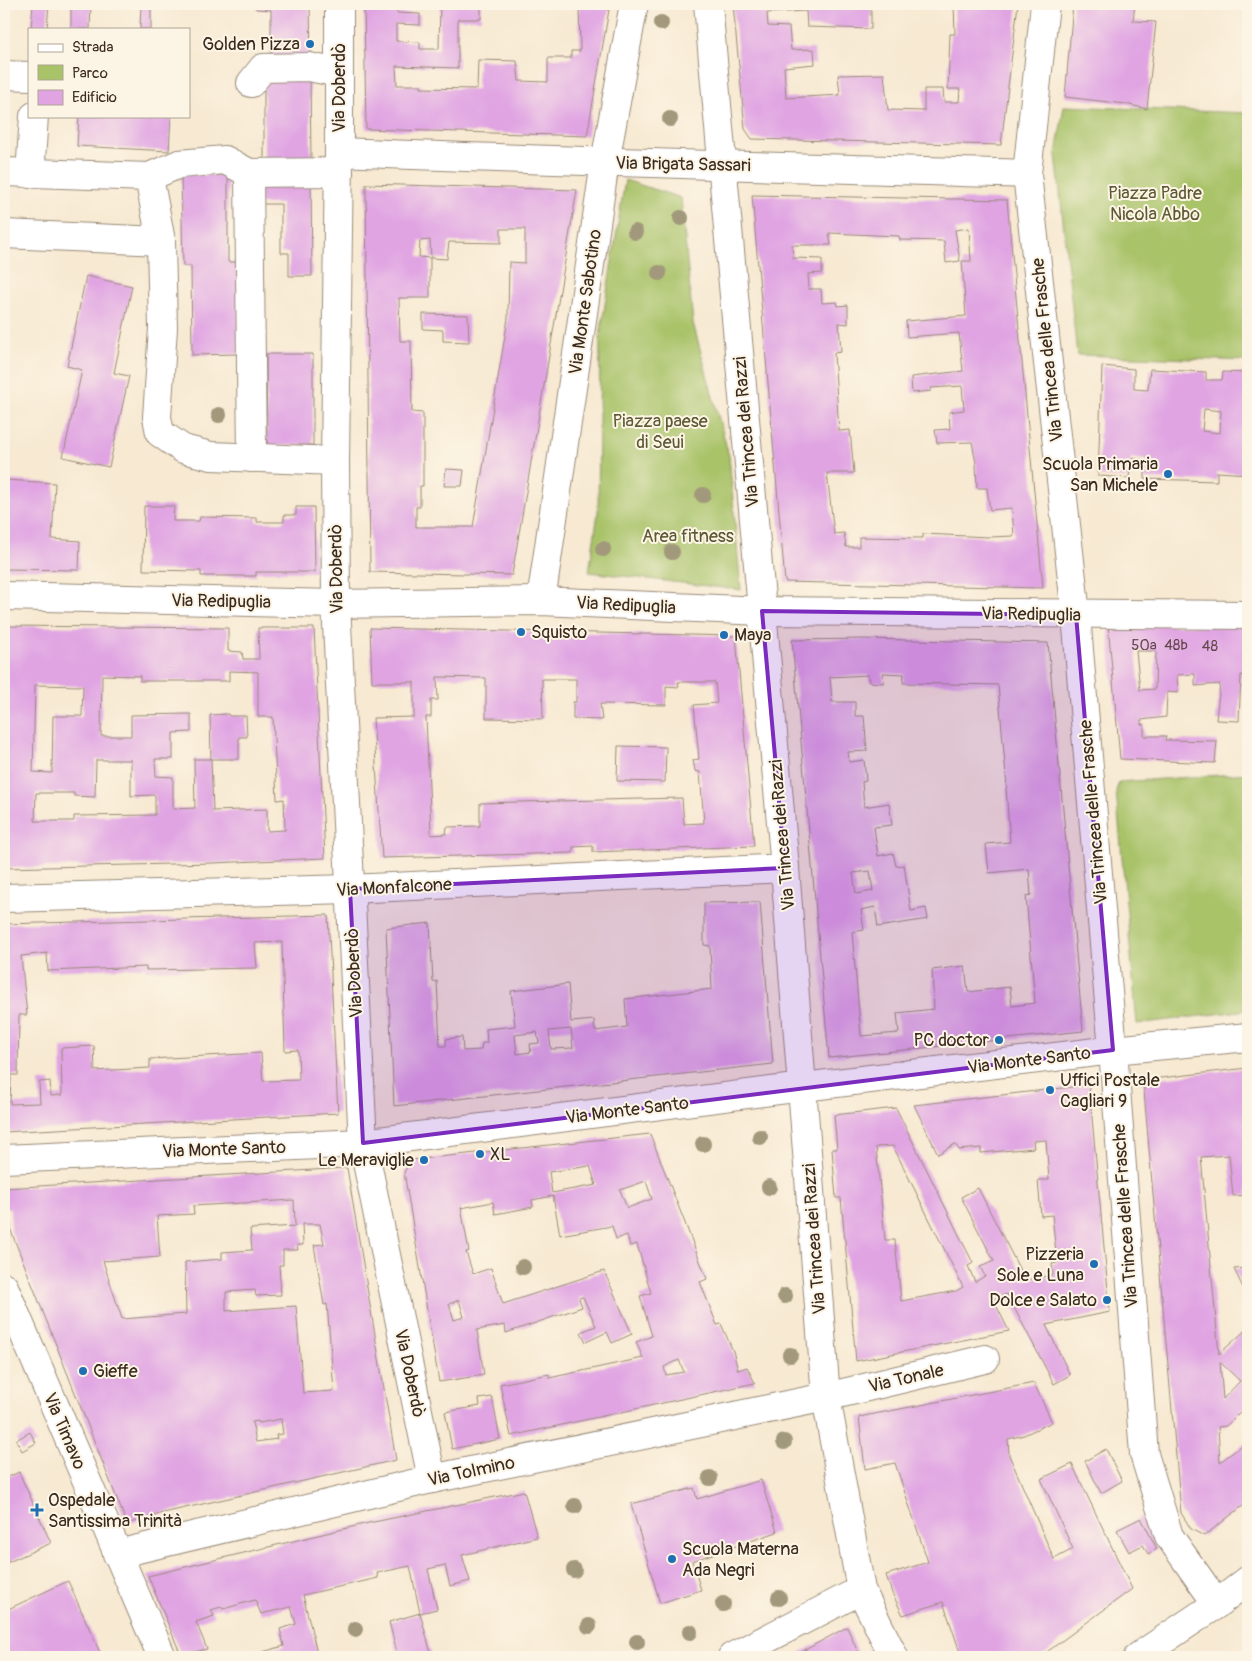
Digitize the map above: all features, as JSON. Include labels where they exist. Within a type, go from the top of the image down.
[{"type":"street","name":"Via Doberdò","points":[[339,4],[335,461],[336,604],[363,1144],[432,1478]]},
{"type":"street","name":"Via Monte Sabotino","points":[[541,601],[605,162],[634,4]]},
{"type":"street","name":"Via Trincea dei Razzi","points":[[708,4],[785,868],[826,1396],[861,1590],[894,1657]]},
{"type":"street","name":"Via Trincea delle Frasche","points":[[1045,4],[1027,174],[1076,615],[1144,1454],[1168,1536],[1217,1604]]},
{"type":"street","points":[[251,83],[263,68],[309,67],[339,74]]},
{"type":"street","points":[[4,74],[28,76]]},
{"type":"street","points":[[33,118],[17,173],[149,177],[179,164],[225,160],[249,173],[339,162]]},
{"type":"street","name":"Via Brigata Sassari","points":[[339,162],[722,164],[1027,174]]},
{"type":"street","points":[[249,173],[252,458]]},
{"type":"street","points":[[149,177],[161,241],[162,328],[157,417],[160,433],[182,449],[211,456],[335,461]]},
{"type":"street","points":[[4,234],[161,241]]},
{"type":"street","name":"Via Redipuglia","points":[[4,596],[336,604],[541,601],[762,611],[1248,616]]},
{"type":"street","name":"Via Monfalcone","points":[[4,898],[350,889],[785,868]]},
{"type":"street","name":"Via Monte Santo","points":[[4,1159],[363,1144],[803,1087],[1112,1050],[1248,1037]]},
{"type":"street","name":"Via Timavo","points":[[4,1288],[162,1657]]},
{"type":"street","name":"Via Tonale","points":[[826,1396],[985,1360]]},
{"type":"street","name":"Via Tolmino","points":[[117,1554],[432,1478],[826,1396]]},
{"type":"street","points":[[1138,1657],[1217,1604],[1248,1580]]},
{"type":"street","points":[[732,1657],[861,1590]]},
{"type":"highlighted area","points":[[762,611],[1076,615],[1113,1050],[363,1143],[350,889],[785,868]]},
{"type":"green space","name":"Piazza Padre Nicola Abbo","points":[[1064,106],[1248,113],[1248,361],[1077,355],[1056,154]]},
{"type":"green space","points":[[625,180],[681,198],[693,323],[729,456],[741,590],[589,572],[598,513],[600,336]]},
{"type":"green space","points":[[1248,773],[1248,1010],[1137,1024],[1116,791],[1119,782]]},
{"type":"building","points":[[33,4],[49,4],[47,28],[31,28]]},
{"type":"building","points":[[71,4],[91,4],[90,28],[71,28]]},
{"type":"building","points":[[141,4],[151,4],[151,28],[140,28]]},
{"type":"building","points":[[256,4],[310,4],[311,63],[271,61],[271,10],[256,9]]},
{"type":"building","points":[[364,4],[396,4],[397,13],[420,14],[420,25],[396,24],[396,41],[420,42],[420,49],[439,49],[440,4],[481,4],[481,19],[458,19],[458,68],[396,66],[397,85],[422,85],[421,88],[477,89],[478,60],[517,61],[519,81],[548,82],[548,58],[571,58],[571,51],[580,51],[579,4],[610,4],[587,136],[366,129]]},
{"type":"building","points":[[733,4],[871,4],[871,29],[807,27],[806,11],[767,13],[768,26],[789,27],[791,50],[814,49],[815,64],[784,67],[786,98],[840,95],[838,75],[884,74],[888,110],[924,111],[924,89],[943,89],[944,102],[959,102],[960,89],[948,89],[950,34],[955,34],[954,4],[1018,4],[1001,145],[752,139],[745,129]]},
{"type":"building","points":[[1073,4],[1135,4],[1133,21],[1156,22],[1147,109],[1126,104],[1065,97]]},
{"type":"building","points":[[264,71],[310,71],[311,163],[264,164]]},
{"type":"building","points":[[4,95],[8,95],[7,142],[4,142]]},
{"type":"building","points":[[79,118],[171,118],[169,151],[77,146]]},
{"type":"building","points":[[181,175],[228,175],[228,262],[238,262],[239,354],[192,355],[191,266],[183,266]]},
{"type":"building","points":[[257,182],[311,183],[312,276],[289,276],[289,253],[281,253],[281,204],[257,204]]},
{"type":"building","points":[[366,184],[577,190],[512,575],[370,572]],"holes":[[[501,229],[525,229],[525,263],[509,262],[508,318],[473,527],[416,527],[416,507],[420,507],[420,486],[423,486],[423,413],[412,412],[411,341],[400,341],[399,298],[430,298],[430,258],[419,257],[420,241],[430,240],[431,258],[447,259],[449,242],[501,243]]]},
{"type":"building","points":[[752,195],[1007,200],[1043,588],[785,582]],"holes":[[[969,228],[971,261],[962,261],[966,316],[906,321],[907,337],[959,333],[963,371],[911,377],[912,393],[931,391],[931,388],[962,386],[964,410],[949,412],[950,429],[935,430],[937,443],[972,442],[976,463],[977,488],[987,488],[990,510],[1012,508],[1014,536],[989,537],[923,534],[923,538],[859,537],[859,547],[846,547],[844,533],[834,534],[827,473],[854,473],[850,430],[839,431],[834,353],[841,352],[839,323],[848,324],[848,305],[838,306],[837,302],[822,303],[821,289],[809,289],[808,274],[822,273],[822,259],[793,258],[792,245],[831,245],[829,233],[899,236],[900,240],[944,241],[946,263],[960,261],[955,230]]]},
{"type":"building","points":[[86,276],[132,286],[114,373],[129,376],[109,467],[63,457],[82,370],[67,366]]},
{"type":"building","points":[[423,314],[468,315],[469,342],[443,341],[443,330],[423,329]]},
{"type":"building","points":[[266,354],[313,354],[313,445],[267,446]]},
{"type":"building","points":[[1102,366],[1134,369],[1134,389],[1148,390],[1150,369],[1206,372],[1206,380],[1222,380],[1223,372],[1248,373],[1248,474],[1217,472],[1217,481],[1145,479],[1145,460],[1131,458],[1129,478],[1098,476]],"holes":[[[1204,409],[1221,411],[1220,433],[1202,431]]]},
{"type":"building","points":[[446,469],[464,470],[462,486],[444,486]]},
{"type":"building","points":[[4,480],[55,483],[52,539],[80,541],[79,570],[4,569]]},
{"type":"building","points":[[144,506],[174,506],[173,521],[199,521],[200,517],[257,518],[257,522],[284,522],[284,515],[296,515],[296,507],[314,507],[315,572],[256,572],[256,576],[201,576],[201,571],[143,570]]},
{"type":"building","points":[[1108,624],[1246,626],[1245,649],[1248,649],[1248,676],[1241,675],[1239,721],[1216,720],[1220,684],[1195,686],[1195,674],[1177,675],[1178,693],[1167,692],[1166,717],[1141,720],[1141,725],[1144,724],[1144,736],[1166,736],[1165,740],[1217,741],[1215,763],[1120,759]],"holes":[[[1136,651],[1156,651],[1155,689],[1140,690]]]},
{"type":"building","points":[[4,626],[228,628],[228,651],[242,652],[243,659],[259,659],[258,628],[314,628],[325,858],[213,863],[4,868]],"holes":[[[229,671],[258,672],[258,717],[273,717],[277,800],[284,799],[285,830],[267,831],[267,809],[213,811],[211,759],[194,759],[195,808],[173,809],[173,777],[156,776],[155,759],[173,759],[173,733],[191,732],[191,714],[131,715],[131,736],[101,736],[102,675],[140,676],[140,681],[229,681]],[[35,685],[83,686],[82,716],[53,716],[52,773],[33,772]],[[96,760],[131,760],[131,796],[155,795],[155,815],[74,816],[74,821],[35,821],[36,793],[74,793],[74,796],[95,797]]]},
{"type":"building","points":[[370,628],[736,636],[754,846],[593,852],[593,846],[573,847],[573,853],[382,858],[373,718],[414,717],[414,682],[372,682]],"holes":[[[437,677],[486,678],[486,718],[543,719],[542,679],[576,679],[576,702],[573,702],[573,719],[602,720],[600,704],[666,705],[666,686],[679,687],[678,682],[715,682],[717,703],[694,705],[699,759],[693,760],[695,771],[700,772],[704,823],[684,824],[682,798],[480,803],[480,826],[447,827],[446,834],[431,835],[426,717],[431,717],[431,700],[438,700]]]},
{"type":"building","points":[[864,639],[1048,643],[1083,1031],[829,1058],[792,640]],"holes":[[[883,673],[904,674],[903,683],[998,685],[1010,842],[986,844],[989,873],[1029,869],[1031,895],[1026,896],[1035,1003],[1012,1006],[1010,987],[968,992],[965,966],[932,970],[934,1009],[897,1013],[899,1033],[861,1036],[852,932],[864,930],[861,910],[875,907],[878,927],[928,919],[926,908],[911,911],[904,865],[896,866],[893,853],[878,856],[874,827],[892,825],[889,803],[864,807],[862,782],[866,781],[864,760],[849,762],[848,752],[867,751],[864,716],[855,716],[855,702],[832,702],[830,677],[868,675],[869,682],[884,683]],[[870,871],[873,891],[856,894],[853,873]]]},
{"type":"building","points":[[228,714],[229,716],[246,716],[247,737],[239,737],[239,759],[211,759],[210,715]]},
{"type":"building","points":[[618,746],[666,747],[665,782],[617,781]]},
{"type":"building","points":[[760,902],[773,1064],[394,1106],[386,928],[430,923],[433,982],[437,981],[440,1046],[446,1046],[446,1039],[462,1037],[463,1051],[481,1050],[482,1043],[487,1043],[486,1029],[515,1026],[511,991],[568,984],[571,1022],[594,1020],[595,1031],[627,1027],[625,999],[712,989],[710,946],[704,945],[704,903]],"holes":[[[571,1029],[573,1048],[551,1049],[549,1031]],[[537,1032],[539,1043],[530,1044],[531,1052],[517,1054],[515,1035]]]},
{"type":"building","points":[[328,915],[338,1113],[4,1132],[4,924]],"holes":[[[282,942],[285,1051],[298,1050],[299,1080],[263,1081],[261,1053],[150,1059],[150,1068],[95,1071],[94,1046],[61,1048],[62,1095],[51,1096],[50,1081],[39,1082],[40,1103],[10,1104],[11,1075],[18,1075],[19,1015],[27,1015],[21,956],[47,953],[48,971],[146,967],[146,970],[257,968],[255,943]]]},
{"type":"building","points":[[1248,1068],[1248,1195],[1233,1196],[1229,1155],[1201,1157],[1219,1354],[1248,1328],[1248,1404],[1226,1426],[1218,1427],[1220,1462],[1248,1441],[1248,1502],[1204,1536],[1191,1529],[1181,1513],[1143,1080]],"holes":[[[1220,1362],[1240,1381],[1223,1399]]]},
{"type":"building","points":[[1089,1085],[1110,1312],[1046,1325],[1070,1375],[1054,1384],[1007,1294],[993,1299],[1009,1331],[856,1361],[841,1198],[836,1198],[832,1149],[837,1149],[834,1115],[896,1108],[973,1263],[968,1266],[975,1282],[985,1276],[980,1267],[994,1261],[961,1197],[978,1188],[1025,1280],[1053,1275],[1052,1264],[1057,1263],[1052,1215],[1041,1216],[1038,1180],[1049,1180],[1046,1140],[1033,1141],[1034,1148],[981,1153],[981,1148],[959,1150],[955,1144],[938,1154],[914,1105]],"holes":[[[893,1146],[963,1287],[956,1291],[901,1301],[895,1240],[885,1240],[876,1147]]]},
{"type":"building","points":[[650,1134],[707,1279],[700,1282],[717,1325],[721,1324],[733,1351],[738,1370],[747,1367],[755,1383],[511,1436],[500,1384],[549,1374],[549,1378],[643,1358],[636,1342],[652,1336],[640,1296],[651,1293],[637,1244],[630,1246],[627,1235],[616,1239],[612,1226],[560,1235],[553,1196],[532,1200],[533,1207],[495,1214],[493,1202],[461,1208],[469,1251],[466,1252],[473,1274],[491,1268],[503,1304],[604,1271],[632,1334],[612,1343],[607,1332],[586,1342],[581,1332],[596,1326],[583,1297],[579,1298],[582,1307],[506,1333],[505,1325],[477,1330],[484,1375],[439,1382],[404,1172],[412,1160]],"holes":[[[590,1166],[596,1185],[552,1193],[549,1172]],[[646,1181],[652,1199],[627,1208],[620,1190]],[[459,1300],[464,1317],[454,1320],[449,1304]],[[679,1360],[684,1372],[666,1375],[664,1367]]]},
{"type":"building","points":[[347,1168],[396,1460],[163,1513],[127,1524],[11,1231],[10,1209],[4,1209],[4,1188]],"holes":[[[294,1200],[295,1226],[250,1229],[252,1250],[222,1252],[222,1259],[185,1262],[186,1314],[122,1319],[103,1261],[160,1257],[157,1216],[194,1214],[193,1206]],[[302,1224],[320,1224],[324,1244],[314,1245],[324,1305],[327,1304],[334,1391],[303,1393],[296,1306],[226,1311],[226,1292],[255,1290],[256,1296],[281,1295],[279,1265],[283,1265],[283,1250],[298,1250],[297,1245],[303,1245]],[[281,1419],[283,1434],[276,1435],[277,1439],[256,1442],[252,1422],[258,1421],[259,1423]]]},
{"type":"building","points":[[1248,1268],[1248,1298],[1234,1269]]},
{"type":"building","points":[[1034,1383],[1052,1422],[1024,1435],[1008,1439],[1009,1455],[1054,1559],[1073,1549],[1041,1479],[1072,1464],[1132,1589],[1040,1657],[953,1657],[960,1652],[943,1602],[903,1615],[892,1593],[886,1575],[928,1562],[895,1463],[865,1469],[859,1417]]},
{"type":"building","points":[[492,1397],[500,1439],[452,1449],[445,1412],[480,1406],[479,1399]]},
{"type":"building","points":[[30,1432],[36,1443],[22,1451],[16,1440]]},
{"type":"building","points":[[1106,1449],[1122,1481],[1101,1493],[1085,1461]]},
{"type":"building","points":[[19,1472],[51,1543],[4,1564],[4,1479]]},
{"type":"building","points":[[761,1480],[777,1532],[692,1561],[701,1590],[660,1603],[631,1504],[694,1488],[697,1499]]},
{"type":"building","points":[[524,1491],[537,1537],[462,1555],[470,1581],[450,1586],[445,1565],[428,1569],[437,1609],[420,1613],[410,1566],[377,1573],[378,1578],[303,1595],[318,1657],[244,1657],[284,1646],[280,1629],[296,1624],[291,1607],[261,1614],[255,1600],[223,1609],[221,1607],[211,1610],[214,1616],[196,1622],[207,1649],[181,1655],[148,1576],[364,1524]]},
{"type":"building","points":[[1141,1518],[1157,1549],[1148,1554],[1143,1545],[1129,1552],[1117,1530]]},
{"type":"building","points":[[68,1581],[102,1657],[4,1657],[4,1611]]},
{"type":"building","points":[[420,1613],[432,1657],[398,1656],[389,1622]]},
{"type":"building","points":[[847,1627],[860,1657],[792,1657]]},
{"type":"place","name":"Golden Pizza","points":[[310,44]]},
{"type":"place","name":"Scuola Primaria San Michele","points":[[1168,474]]},
{"type":"place","name":"Squisto","points":[[521,632]]},
{"type":"place","name":"Maya","points":[[724,635]]},
{"type":"place","name":"PC doctor","points":[[999,1040]]},
{"type":"place","name":"Uffici Postale Cagliari 9","points":[[1050,1090]]},
{"type":"place","name":"XL","points":[[480,1154]]},
{"type":"place","name":"Le Meraviglie","points":[[424,1160]]},
{"type":"place","name":"Pizzeria Sole e Luna","points":[[1094,1264]]},
{"type":"place","name":"Dolce e Salato","points":[[1107,1300]]},
{"type":"place","name":"Gieffe","points":[[83,1371]]},
{"type":"place","name":"Ospedale Santissima Trinità","points":[[37,1510]]},
{"type":"place","name":"Scuola Materna Ada Negri","points":[[672,1559]]},
{"type":"park label","name":"Piazza paese di Seui","points":[[660,431]]},
{"type":"park label","name":"Area fitness","points":[[688,536]]}]
